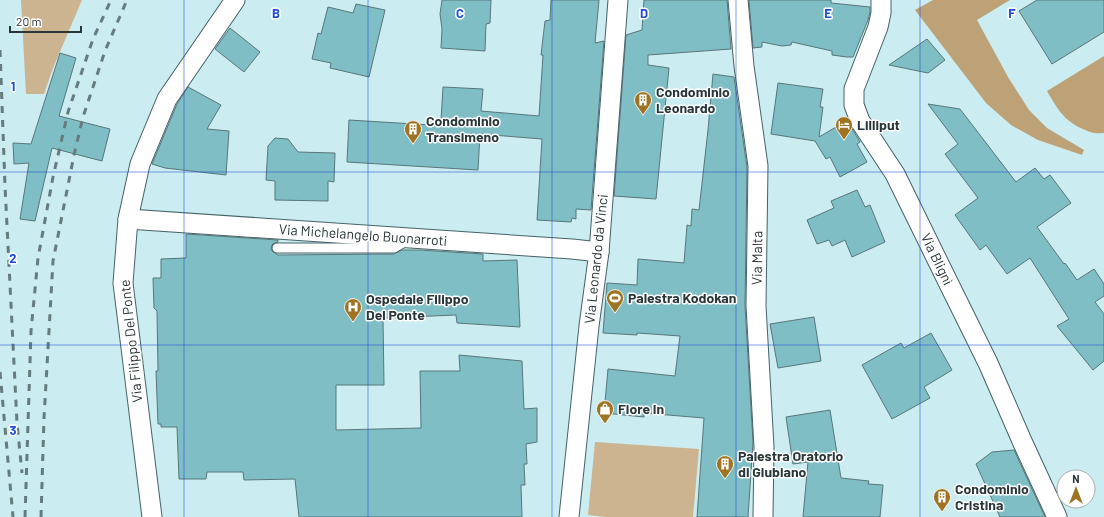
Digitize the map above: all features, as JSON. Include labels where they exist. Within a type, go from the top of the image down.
[{"type":"street","name":"Via Filippo Del Ponte","points":[[152,517],[123,283],[128,219],[140,164],[167,99],[235,0]]},
{"type":"street","name":"Via Leonardo da Vinci","points":[[570,517],[598,252],[618,0]]},
{"type":"street","name":"Via Malta","points":[[738,0],[744,66],[758,166],[756,306],[764,447],[763,517]]},
{"type":"street","name":"Via Blignì","points":[[880,0],[881,13],[878,27],[854,89],[854,105],[860,121],[895,174],[988,363],[1057,517]]},
{"type":"street","name":"Via Michelangelo Buonarroti","points":[[128,219],[565,248],[598,252]]},
{"type":"lane","points":[[277,248],[394,248],[413,238]]},
{"type":"shaded area","points":[[21,0],[82,0],[53,68],[44,94],[26,94]]},
{"type":"shaded area","points":[[933,0],[1010,0],[977,20],[1008,77],[1029,110],[1047,128],[1084,150],[1082,155],[1038,140],[1011,125],[986,103],[915,10]]},
{"type":"shaded area","points":[[1104,56],[1104,133],[1095,133],[1076,126],[1066,118],[1047,91]]},
{"type":"shaded area","points":[[595,442],[699,449],[693,517],[606,517],[588,515]]},
{"type":"building","points":[[442,0],[491,0],[490,23],[486,24],[485,51],[441,48],[442,29],[440,14]]},
{"type":"building","points":[[551,0],[599,0],[595,43],[604,41],[591,210],[576,209],[576,219],[572,218],[571,222],[537,220],[542,139],[480,134],[478,170],[347,162],[349,120],[431,125],[432,120],[441,120],[443,87],[483,89],[481,111],[539,116],[543,55],[541,55],[545,21],[550,20]]},
{"type":"building","name":"Condominio Leonardo","points":[[644,0],[727,0],[731,49],[648,55],[648,65],[669,68],[656,199],[614,196],[626,35],[642,30]]},
{"type":"building","points":[[749,0],[831,0],[831,3],[870,7],[870,12],[853,57],[832,55],[832,51],[792,42],[791,45],[782,46],[762,42],[762,47],[753,48]]},
{"type":"building","points":[[1037,0],[1104,0],[1104,32],[1052,64],[1019,11]]},
{"type":"building","points":[[356,4],[385,10],[369,77],[330,68],[331,63],[312,59],[318,33],[321,34],[328,7],[353,13]]},
{"type":"building","points":[[230,28],[260,52],[244,72],[215,49]]},
{"type":"building","points":[[927,39],[945,60],[928,73],[889,65]]},
{"type":"building","points":[[60,53],[76,58],[59,116],[110,129],[102,161],[52,148],[35,221],[20,219],[29,163],[14,164],[13,143],[31,144]]},
{"type":"building","points":[[713,74],[734,77],[747,167],[745,306],[753,442],[748,517],[697,517],[704,418],[644,413],[644,417],[604,413],[608,369],[675,376],[680,336],[637,333],[637,335],[603,333],[607,283],[637,285],[638,259],[684,263],[687,225],[691,226],[692,209],[699,210]]},
{"type":"building","points":[[778,83],[823,89],[820,107],[823,107],[819,137],[848,120],[860,142],[857,144],[867,162],[840,177],[830,157],[826,159],[815,141],[771,134]]},
{"type":"building","points":[[188,87],[221,105],[207,129],[229,131],[226,175],[165,168],[152,164],[177,104]]},
{"type":"building","points":[[928,104],[960,109],[1016,182],[1035,168],[1044,179],[1050,175],[1071,203],[1037,227],[1077,280],[1094,269],[1104,284],[1104,296],[1095,302],[1104,314],[1104,361],[1093,370],[1057,326],[1069,319],[1030,258],[1007,274],[986,245],[980,250],[955,215],[978,198],[945,154],[958,144]]},
{"type":"building","points":[[275,138],[288,139],[298,152],[335,153],[334,182],[328,181],[328,201],[275,200],[275,181],[266,180],[268,146]]},
{"type":"building","points":[[857,190],[865,207],[870,205],[885,242],[852,257],[845,240],[832,246],[829,240],[817,244],[807,220],[834,208],[831,201]]},
{"type":"building","name":"Ospedale Filippo Del Ponte","points":[[186,234],[278,240],[278,242],[274,243],[271,248],[277,255],[394,254],[402,250],[420,250],[483,254],[483,261],[517,260],[520,327],[457,323],[456,315],[383,318],[384,385],[336,385],[336,430],[421,428],[420,371],[460,371],[459,355],[522,361],[524,409],[537,408],[537,442],[526,444],[527,464],[524,464],[525,485],[521,485],[522,517],[299,517],[295,479],[244,480],[243,472],[207,472],[206,479],[179,479],[177,427],[161,427],[161,424],[158,424],[156,371],[158,371],[157,311],[154,308],[153,278],[161,278],[161,259],[186,258]]},
{"type":"building","points":[[814,317],[821,361],[778,368],[770,324]]},
{"type":"building","points":[[931,333],[952,370],[924,387],[930,398],[892,419],[862,365],[901,343],[904,348]]},
{"type":"building","points":[[830,410],[841,478],[869,481],[868,484],[883,485],[880,517],[803,517],[808,462],[793,464],[786,417]]},
{"type":"building","points":[[1014,450],[1045,517],[1000,517],[976,464],[992,452]]},
{"type":"railway","points":[[25,517],[31,331],[38,258],[53,177],[68,112],[93,39],[111,0]]},
{"type":"railway","points":[[41,517],[44,418],[53,261],[83,117],[105,51],[127,0]]},
{"type":"railway","points":[[0,50],[17,423],[22,473]]},
{"type":"railway","points":[[0,372],[13,517]]},
{"type":"place","name":"Condominio Leonardo","points":[[643,115]]},
{"type":"place","name":"Lilliput","points":[[844,140]]},
{"type":"place","name":"Condominio Transimeno","points":[[413,144]]},
{"type":"place","name":"Palestra Kodokan","points":[[615,313]]},
{"type":"place","name":"Ospedale Filippo Del Ponte","points":[[353,322]]},
{"type":"place","name":"Fiore In","points":[[605,424]]},
{"type":"place","name":"Palestra Oratorio di Giubiano","points":[[725,479]]},
{"type":"place","name":"Condominio Cristina","points":[[942,512]]}]
